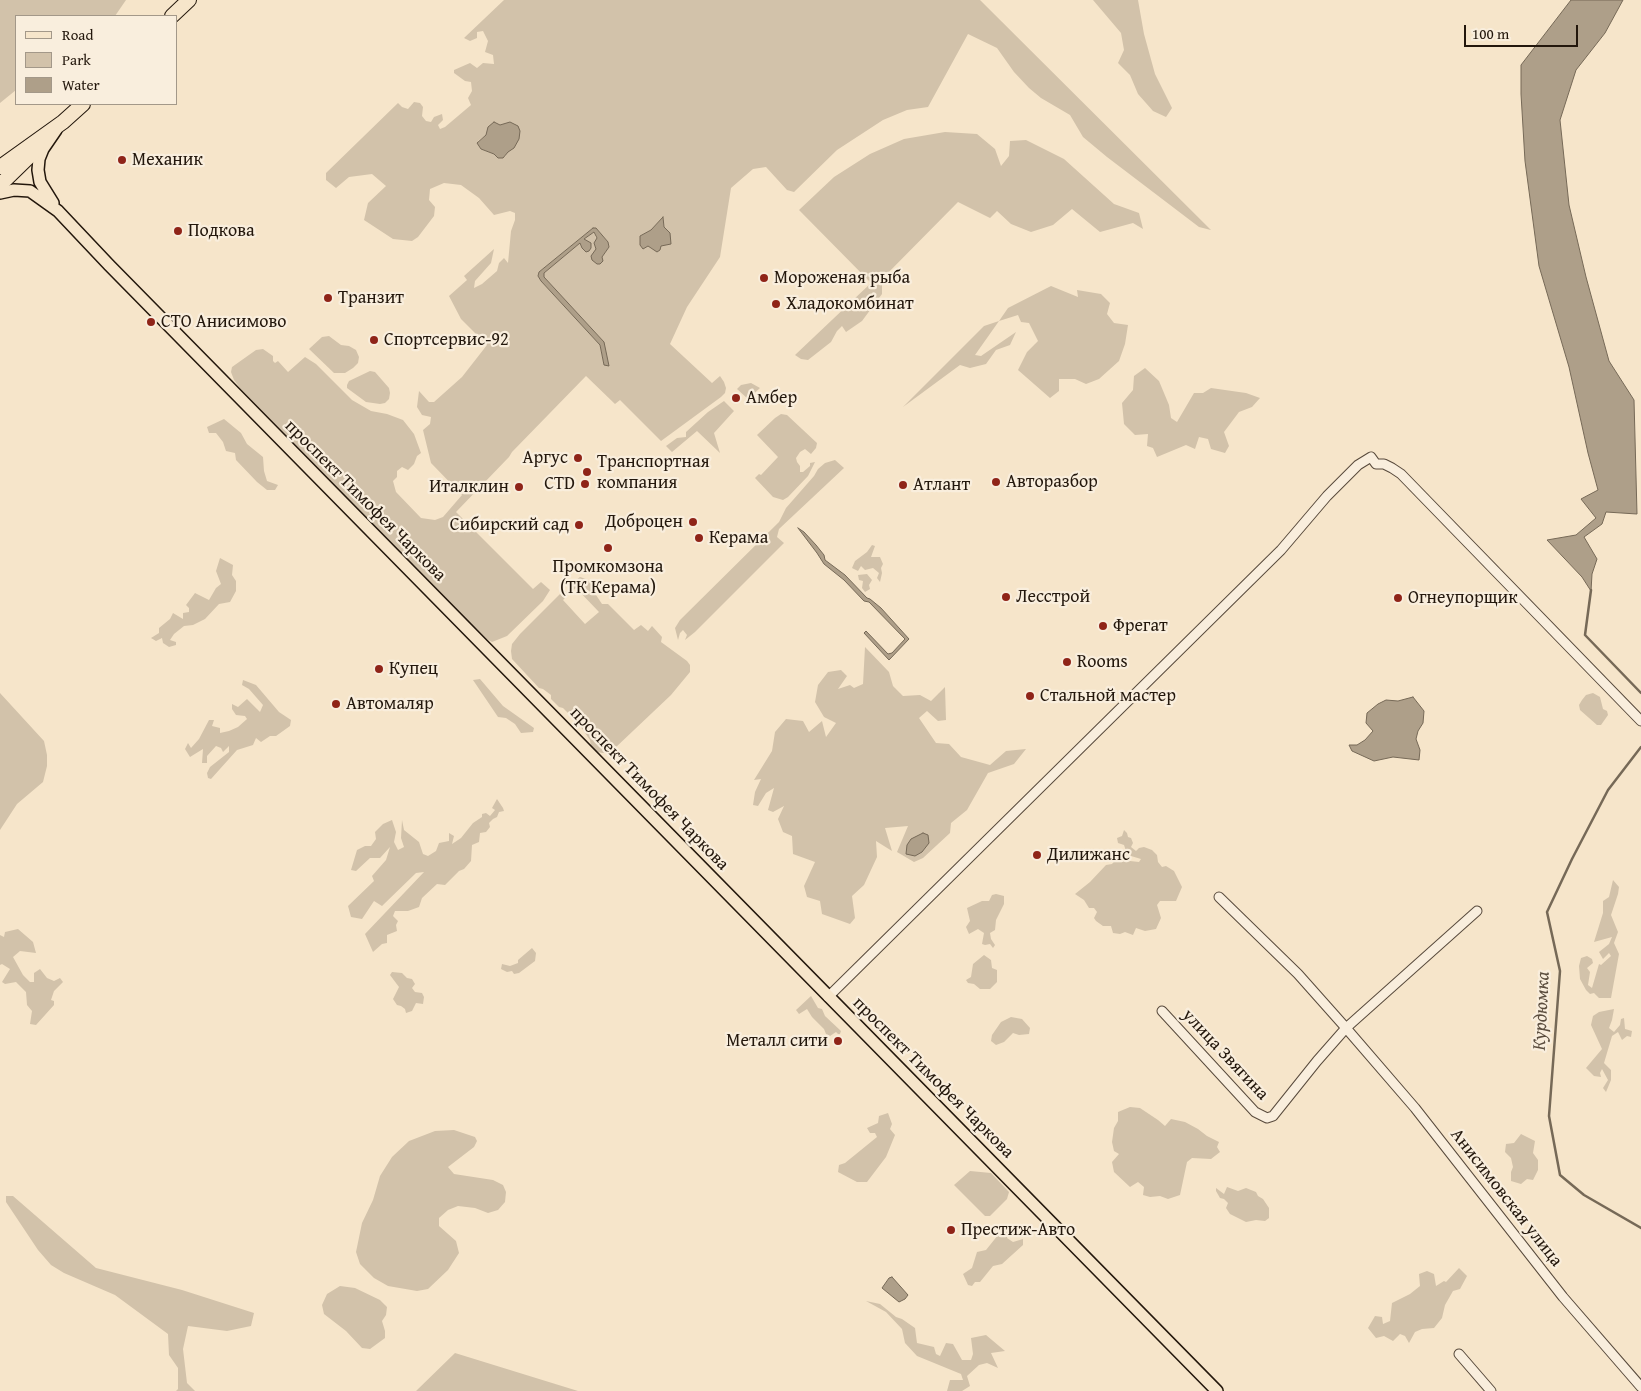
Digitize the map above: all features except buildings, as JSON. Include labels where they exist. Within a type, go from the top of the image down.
[{"type":"highway","points":[[173,15],[189,0]]},
{"type":"highway","points":[[0,185],[82,105]]},
{"type":"highway","points":[[0,167],[60,126]]},
{"type":"main road","name":"проспект Тимофея Чаркова","points":[[58,211],[40,182],[38,170],[39,159],[43,149],[60,126]]},
{"type":"main road","name":"проспект Тимофея Чаркова","points":[[0,193],[14,190],[30,191],[58,211],[1217,1391]]},
{"type":"street","points":[[828,997],[1280,550],[1327,496],[1358,465],[1371,457],[1376,464],[1384,464],[1401,474],[1641,720]]},
{"type":"street","name":"Анисимовская улица","points":[[1219,897],[1298,974],[1346,1028],[1426,1122],[1563,1297],[1641,1387]]},
{"type":"street","points":[[1346,1028],[1477,911]]},
{"type":"street","name":"улица Звягина","points":[[1162,1011],[1255,1112],[1267,1118],[1278,1112],[1316,1061],[1346,1028]]},
{"type":"street","points":[[1459,1354],[1491,1391]]},
{"type":"green space","points":[[0,0],[126,0],[116,15],[15,15],[15,91],[0,103]]},
{"type":"green space","points":[[504,0],[980,0],[1211,230],[1199,227],[1107,157],[1083,137],[1070,115],[1041,98],[1029,88],[1014,72],[997,48],[968,34],[928,107],[907,110],[883,120],[837,150],[794,192],[787,190],[766,167],[753,169],[731,188],[720,257],[687,307],[670,344],[712,383],[720,376],[726,388],[725,393],[721,397],[661,441],[620,400],[615,404],[586,376],[456,512],[533,589],[541,582],[550,590],[543,601],[507,636],[492,642],[460,613],[240,388],[231,372],[232,367],[256,350],[263,349],[273,356],[275,363],[278,361],[288,372],[305,357],[316,364],[352,400],[371,411],[403,420],[414,434],[421,453],[408,470],[402,467],[397,471],[397,477],[393,481],[396,492],[421,518],[435,520],[443,517],[462,495],[431,463],[423,430],[430,424],[431,417],[422,415],[417,407],[419,391],[429,402],[434,402],[462,377],[487,345],[461,319],[449,296],[467,280],[464,276],[494,249],[491,263],[475,281],[474,288],[482,284],[497,271],[499,263],[504,258],[508,263],[515,213],[510,211],[494,215],[479,198],[461,185],[444,183],[430,189],[429,200],[435,207],[434,216],[418,237],[412,241],[393,239],[364,220],[368,203],[386,186],[372,174],[349,177],[336,188],[326,180],[326,173],[398,103],[408,109],[414,102],[420,103],[423,107],[422,116],[426,121],[431,122],[434,117],[442,114],[443,120],[438,125],[440,129],[471,105],[468,98],[472,91],[471,82],[465,81],[454,73],[454,70],[470,63],[477,68],[483,63],[494,64],[493,55],[485,52],[488,41],[483,31],[477,32],[477,38],[470,41],[464,38]],"holes":[[[486,135],[506,156],[498,158],[494,154],[481,149],[478,141]],[[663,217],[664,227],[670,233],[669,241],[652,249],[640,236],[651,230]],[[593,228],[596,228],[608,242],[609,247],[602,257],[594,232],[584,239],[589,251],[582,248],[580,243],[544,273],[544,277],[604,342],[604,365],[600,345],[541,281],[538,276],[539,272]]]},
{"type":"green space","points":[[1093,0],[1138,0],[1144,34],[1155,74],[1172,108],[1166,117],[1153,111],[1138,94],[1130,75],[1118,63],[1124,50],[1121,33]]},
{"type":"green space","points":[[945,132],[977,134],[995,149],[1001,166],[1009,156],[1010,141],[1026,140],[1064,159],[1114,204],[1139,213],[1143,229],[1133,223],[1100,232],[1072,209],[1053,225],[1031,232],[1011,224],[997,211],[990,218],[958,202],[882,279],[882,294],[862,321],[846,332],[842,326],[831,342],[808,360],[801,359],[795,355],[871,283],[799,210],[834,177],[870,154],[904,139]]},
{"type":"green space","points":[[1051,286],[1078,297],[1077,290],[1101,294],[1110,303],[1107,314],[1114,323],[1128,325],[1125,344],[1119,361],[1099,379],[1086,384],[1075,379],[1059,379],[1059,391],[1050,398],[1018,370],[1027,352],[1038,341],[1029,323],[1021,322],[1018,315],[999,321],[1008,308]]},
{"type":"green space","points":[[999,321],[975,355],[981,356],[1016,332],[1010,345],[996,350],[986,364],[970,368],[960,365],[903,407],[984,326]]},
{"type":"green space","points":[[329,336],[341,345],[349,346],[356,350],[359,357],[358,363],[345,373],[334,373],[309,349],[322,337]]},
{"type":"green space","points":[[1145,368],[1159,381],[1169,405],[1171,418],[1177,422],[1194,393],[1203,393],[1211,388],[1246,393],[1260,398],[1252,407],[1239,412],[1224,432],[1229,446],[1225,453],[1211,449],[1208,439],[1199,437],[1195,449],[1186,445],[1157,457],[1153,448],[1147,446],[1148,434],[1135,435],[1124,424],[1122,403],[1133,390],[1134,376]]},
{"type":"green space","points":[[370,371],[375,372],[389,388],[389,399],[385,403],[366,402],[347,388],[349,381]]},
{"type":"green space","points":[[751,383],[760,388],[748,399],[737,389],[741,385]]},
{"type":"green space","points":[[724,401],[734,411],[714,433],[720,453],[697,431],[672,452],[666,446],[677,438],[686,437],[686,432],[708,412]]},
{"type":"green space","points":[[781,414],[787,415],[817,443],[816,448],[811,454],[805,449],[796,458],[800,466],[800,472],[803,472],[810,466],[810,463],[815,462],[808,476],[783,500],[773,497],[755,478],[759,474],[761,475],[778,457],[757,435]]},
{"type":"green space","points":[[224,419],[241,433],[247,444],[263,457],[267,481],[278,485],[275,490],[267,490],[257,482],[236,460],[235,453],[226,451],[223,442],[216,433],[209,433],[207,427]]},
{"type":"green space","points":[[835,460],[844,468],[779,529],[777,537],[784,543],[695,632],[685,640],[687,635],[683,630],[678,640],[675,628],[680,620],[779,522],[786,508],[818,469],[825,463]]},
{"type":"green space","points":[[872,545],[875,546],[871,557],[880,557],[883,564],[880,582],[877,578],[879,573],[873,568],[865,570],[861,566],[858,571],[852,568],[855,561],[867,552]]},
{"type":"green space","points":[[220,558],[233,565],[232,575],[236,581],[236,591],[230,602],[219,604],[205,619],[193,625],[184,626],[170,640],[176,642],[176,645],[169,647],[163,643],[162,638],[156,641],[151,638],[159,633],[159,628],[170,619],[173,613],[183,619],[183,613],[189,612],[189,608],[186,605],[195,593],[209,600],[216,588],[221,584],[216,571]]},
{"type":"green space","points":[[867,574],[872,580],[869,585],[870,589],[865,592],[862,588],[863,581],[859,580],[858,575]]},
{"type":"green space","points":[[580,577],[586,579],[594,586],[594,592],[602,604],[608,604],[634,630],[641,625],[648,631],[652,626],[662,637],[661,642],[690,665],[690,672],[671,695],[609,753],[595,751],[578,723],[551,699],[551,695],[539,688],[512,659],[512,644],[564,590],[569,594],[563,600],[585,624],[599,612],[576,588],[572,591],[570,589],[572,583]]},
{"type":"green space","points":[[865,647],[889,672],[893,686],[903,696],[920,695],[931,701],[945,687],[946,720],[938,721],[927,711],[919,718],[936,743],[949,744],[961,757],[990,765],[1006,751],[1026,749],[1014,764],[988,773],[967,810],[951,823],[950,833],[923,858],[914,862],[897,852],[908,826],[885,828],[892,851],[876,841],[877,857],[864,885],[852,896],[855,918],[850,924],[822,914],[820,901],[807,897],[804,886],[815,862],[793,854],[792,836],[783,832],[778,819],[784,806],[773,812],[768,810],[774,788],[766,793],[758,806],[753,805],[755,792],[761,779],[754,780],[772,751],[775,732],[786,719],[803,721],[809,732],[822,721],[826,737],[836,723],[824,717],[815,702],[818,685],[828,672],[841,670],[847,676],[838,689],[850,685],[854,688],[863,684]]},
{"type":"green space","points":[[480,679],[503,706],[534,728],[533,732],[521,733],[515,724],[506,718],[498,717],[473,680]]},
{"type":"green space","points":[[243,680],[256,685],[279,712],[291,720],[290,726],[276,736],[270,736],[261,742],[256,738],[253,745],[237,750],[211,779],[208,778],[207,773],[210,767],[229,752],[229,746],[223,752],[221,748],[216,746],[207,756],[207,763],[202,763],[203,749],[190,757],[185,749],[188,743],[191,748],[199,739],[209,720],[214,720],[212,726],[220,728],[220,733],[238,727],[247,719],[245,716],[236,715],[232,709],[232,704],[238,707],[247,699],[260,712],[263,705],[249,689],[242,685]]},
{"type":"green space","points":[[0,693],[44,741],[47,766],[43,782],[17,804],[0,830]]},
{"type":"green space","points":[[1593,693],[1600,697],[1603,709],[1607,711],[1608,715],[1601,725],[1597,725],[1580,710],[1579,705],[1582,700],[1586,695]]},
{"type":"green space","points":[[497,799],[504,811],[499,812],[497,817],[489,823],[490,827],[486,832],[480,833],[479,842],[472,845],[471,861],[445,885],[437,884],[422,898],[419,907],[408,911],[395,911],[393,916],[398,921],[396,925],[397,931],[387,935],[387,943],[382,944],[373,952],[365,934],[424,872],[416,873],[382,906],[374,901],[362,919],[351,917],[348,906],[374,881],[372,876],[386,860],[390,847],[380,858],[370,858],[356,871],[351,870],[357,850],[365,846],[371,846],[376,839],[375,832],[383,824],[392,820],[396,832],[394,842],[398,850],[404,847],[401,838],[402,820],[404,830],[419,842],[423,854],[428,856],[436,851],[439,843],[449,841],[449,833],[454,836],[452,844],[461,838],[473,823],[482,817],[482,814],[486,813],[490,816],[495,810],[492,808]]},
{"type":"green space","points":[[1124,830],[1128,837],[1131,838],[1133,843],[1131,847],[1136,851],[1144,847],[1152,850],[1157,855],[1158,862],[1162,867],[1166,866],[1174,871],[1182,887],[1176,901],[1160,901],[1157,905],[1161,918],[1156,929],[1145,931],[1136,928],[1133,935],[1125,932],[1120,934],[1113,933],[1111,926],[1103,926],[1094,918],[1097,912],[1094,908],[1089,908],[1084,900],[1075,894],[1106,865],[1112,864],[1118,857],[1139,862],[1141,859],[1131,856],[1126,851],[1124,845],[1118,843],[1117,838],[1122,836]]},
{"type":"green space","points":[[1613,880],[1619,887],[1611,915],[1618,932],[1614,943],[1619,954],[1611,998],[1599,998],[1594,993],[1590,994],[1586,990],[1580,979],[1579,966],[1581,958],[1587,956],[1592,959],[1593,963],[1587,968],[1590,972],[1588,985],[1592,988],[1599,964],[1601,965],[1611,956],[1609,953],[1603,959],[1599,952],[1609,944],[1612,937],[1594,942],[1603,913],[1603,901],[1609,897]]},
{"type":"green space","points":[[992,895],[1004,896],[1004,904],[996,920],[995,930],[990,933],[995,945],[993,948],[990,944],[982,944],[984,933],[978,929],[969,934],[966,927],[970,921],[967,908],[982,901],[989,901]]},
{"type":"green space","points":[[18,929],[33,942],[36,953],[20,951],[13,957],[23,975],[30,982],[34,982],[34,973],[40,969],[47,978],[54,981],[60,978],[63,982],[54,991],[51,1000],[54,1001],[54,1005],[36,1025],[30,1024],[32,1011],[27,1005],[26,992],[16,982],[5,984],[2,982],[10,969],[2,964],[0,965],[0,935],[4,937],[5,932]]},
{"type":"green space","points":[[532,948],[536,953],[535,961],[519,973],[514,974],[512,971],[507,972],[501,969],[502,964],[510,966],[518,963],[518,960]]},
{"type":"green space","points":[[984,955],[991,960],[992,968],[997,970],[997,982],[990,989],[980,989],[966,980],[971,977],[973,964]]},
{"type":"green space","points":[[392,972],[402,973],[407,978],[412,979],[415,984],[412,988],[415,992],[422,993],[424,997],[423,1004],[416,1003],[412,1011],[406,1013],[405,1009],[397,1005],[393,999],[399,987],[390,975]]},
{"type":"green space","points":[[811,996],[818,1008],[822,1009],[825,1016],[841,1031],[840,1034],[836,1032],[830,1036],[826,1034],[807,1009],[799,1014],[796,1010]]},
{"type":"green space","points":[[1614,1009],[1609,1028],[1614,1032],[1620,1025],[1621,1019],[1624,1018],[1625,1029],[1632,1031],[1631,1037],[1627,1036],[1622,1040],[1618,1032],[1612,1036],[1604,1063],[1611,1070],[1611,1080],[1606,1092],[1603,1088],[1608,1080],[1602,1069],[1601,1077],[1594,1076],[1586,1068],[1602,1049],[1591,1025],[1593,1016],[1599,1012]]},
{"type":"green space","points":[[1011,1017],[1022,1019],[1030,1028],[1029,1034],[1019,1035],[1013,1033],[1004,1042],[996,1045],[991,1041],[992,1035],[1001,1022]]},
{"type":"green space","points":[[1130,1107],[1140,1108],[1165,1126],[1171,1119],[1185,1122],[1219,1142],[1217,1147],[1220,1152],[1211,1159],[1192,1158],[1187,1162],[1180,1195],[1168,1199],[1160,1196],[1150,1197],[1143,1195],[1144,1187],[1138,1182],[1130,1187],[1114,1172],[1112,1162],[1119,1154],[1114,1151],[1112,1142],[1114,1128],[1118,1121],[1118,1112]]},
{"type":"green space","points":[[888,1113],[892,1124],[890,1129],[895,1135],[886,1157],[867,1182],[857,1182],[838,1172],[839,1165],[845,1163],[877,1137],[875,1133],[870,1133],[867,1128],[878,1123],[879,1116]]},
{"type":"green space","points":[[454,1130],[475,1137],[477,1141],[474,1147],[448,1167],[454,1174],[493,1180],[503,1185],[506,1192],[505,1202],[498,1210],[488,1213],[475,1208],[458,1206],[448,1210],[439,1218],[439,1226],[456,1241],[459,1253],[448,1270],[428,1289],[417,1291],[388,1286],[374,1278],[360,1264],[356,1252],[362,1223],[373,1200],[380,1176],[392,1157],[409,1141],[435,1131]]},
{"type":"green space","points":[[1521,1134],[1535,1141],[1533,1153],[1538,1160],[1538,1170],[1533,1180],[1527,1179],[1521,1184],[1511,1181],[1513,1167],[1511,1158],[1505,1152],[1506,1144],[1514,1143]]},
{"type":"green space","points":[[970,1171],[991,1173],[1009,1192],[1007,1199],[990,1216],[985,1216],[954,1185]]},
{"type":"green space","points":[[1227,1187],[1238,1191],[1246,1188],[1256,1192],[1269,1208],[1269,1218],[1265,1221],[1246,1222],[1230,1214],[1226,1208],[1228,1203],[1220,1198],[1216,1191],[1216,1188],[1224,1194]]},
{"type":"green space","points":[[6,1196],[13,1196],[96,1268],[182,1290],[254,1313],[251,1326],[227,1331],[188,1326],[183,1349],[187,1383],[195,1391],[176,1391],[178,1389],[178,1368],[169,1355],[168,1334],[115,1295],[64,1273],[51,1265],[38,1250],[6,1202]]},
{"type":"green space","points":[[1009,1227],[1007,1238],[1013,1242],[1023,1239],[1023,1245],[1002,1264],[993,1266],[980,1282],[975,1282],[972,1286],[968,1285],[963,1274],[972,1268],[977,1252],[986,1250],[998,1235],[1002,1234],[1003,1230]]},
{"type":"green space","points":[[1459,1268],[1467,1276],[1460,1289],[1453,1291],[1445,1305],[1442,1318],[1434,1328],[1415,1332],[1409,1343],[1405,1336],[1400,1334],[1393,1341],[1384,1336],[1376,1338],[1368,1328],[1375,1316],[1382,1317],[1383,1324],[1390,1321],[1392,1303],[1410,1294],[1420,1286],[1419,1274],[1427,1271],[1434,1274],[1436,1286],[1444,1281],[1446,1282]]},
{"type":"green space","points":[[340,1286],[355,1288],[380,1300],[387,1307],[386,1315],[382,1321],[385,1338],[370,1349],[362,1348],[346,1331],[324,1314],[322,1305],[327,1294]]},
{"type":"green space","points":[[866,1301],[880,1304],[896,1317],[915,1328],[917,1343],[934,1347],[936,1354],[940,1356],[946,1343],[953,1344],[962,1360],[971,1360],[973,1354],[971,1338],[986,1335],[1005,1351],[991,1353],[998,1368],[987,1363],[979,1365],[967,1376],[970,1386],[962,1391],[947,1391],[950,1380],[963,1380],[961,1374],[917,1356],[905,1343],[902,1329],[886,1312]]},
{"type":"green space","points":[[455,1353],[578,1391],[416,1391]]},
{"type":"water","points":[[1571,0],[1623,0],[1605,33],[1576,70],[1560,120],[1569,205],[1586,277],[1609,361],[1634,400],[1637,514],[1606,512],[1602,524],[1584,537],[1597,559],[1592,574],[1591,591],[1582,577],[1547,540],[1576,535],[1596,518],[1581,499],[1598,490],[1569,367],[1539,266],[1525,161],[1521,94],[1521,65]]},
{"type":"water","points":[[494,122],[500,125],[510,122],[518,126],[520,131],[519,139],[514,148],[503,158],[498,158],[494,154],[481,149],[477,143],[486,135],[488,127]]},
{"type":"water","points":[[663,217],[664,227],[670,233],[671,244],[661,246],[657,252],[648,246],[643,249],[640,245],[640,236],[651,230]]},
{"type":"water","points":[[593,228],[596,228],[608,242],[609,247],[602,257],[603,261],[600,264],[592,260],[591,256],[596,249],[594,243],[597,238],[594,232],[584,239],[591,243],[589,251],[586,252],[580,243],[544,273],[544,277],[604,342],[609,366],[604,365],[600,345],[538,276],[539,272]]},
{"type":"water","points":[[798,528],[816,545],[824,555],[825,560],[845,575],[867,598],[881,608],[909,639],[889,660],[864,633],[866,631],[888,654],[892,653],[905,639],[869,602],[864,601],[844,580],[824,564]]},
{"type":"water","points":[[1413,697],[1424,711],[1423,723],[1416,739],[1420,750],[1419,760],[1393,757],[1374,761],[1352,751],[1349,745],[1357,745],[1365,740],[1373,731],[1366,723],[1367,713],[1386,700],[1398,701]]},
{"type":"water","points":[[923,833],[928,835],[929,843],[922,852],[915,856],[906,854],[907,845],[911,839]]},
{"type":"water","points":[[892,1277],[908,1295],[899,1302],[882,1288],[889,1278]]},
{"type":"waterway","name":"Курдюмка","points":[[1591,590],[1585,635],[1641,693]]},
{"type":"waterway","name":"Курдюмка","points":[[1641,747],[1608,790],[1547,912],[1560,971],[1549,1116],[1560,1175],[1584,1195],[1641,1228]]},
{"type":"place","name":"Механик","points":[[122,160]]},
{"type":"place","name":"Подкова","points":[[178,231]]},
{"type":"place","name":"Мороженая рыба","points":[[764,278]]},
{"type":"place","name":"Транзит","points":[[328,298]]},
{"type":"place","name":"Хладокомбинат","points":[[776,304]]},
{"type":"place","name":"СТО Анисимово","points":[[151,322]]},
{"type":"place","name":"Спортсервис-92","points":[[374,340]]},
{"type":"place","name":"Амбер","points":[[736,398]]},
{"type":"place","name":"Аргус","points":[[578,458]]},
{"type":"place","name":"Транспортная компания","points":[[587,472]]},
{"type":"place","name":"Авторазбор","points":[[996,482]]},
{"type":"place","name":"CTD","points":[[585,484]]},
{"type":"place","name":"Атлант","points":[[903,485]]},
{"type":"place","name":"Италклин","points":[[519,487]]},
{"type":"place","name":"Доброцен","points":[[693,522]]},
{"type":"place","name":"Сибирский сад","points":[[579,525]]},
{"type":"place","name":"Керама","points":[[699,538]]},
{"type":"place","name":"Промкомзона (ТК Керама)","points":[[608,548]]},
{"type":"place","name":"Лесстрой","points":[[1006,597]]},
{"type":"place","name":"Огнеупорщик","points":[[1398,598]]},
{"type":"place","name":"Фрегат","points":[[1103,626]]},
{"type":"place","name":"Rooms","points":[[1067,662]]},
{"type":"place","name":"Купец","points":[[379,669]]},
{"type":"place","name":"Стальной мастер","points":[[1030,696]]},
{"type":"place","name":"Автомаляр","points":[[336,704]]},
{"type":"place","name":"Дилижанс","points":[[1037,855]]},
{"type":"place","name":"Металл сити","points":[[838,1041]]},
{"type":"place","name":"Престиж-Авто","points":[[951,1230]]}]
